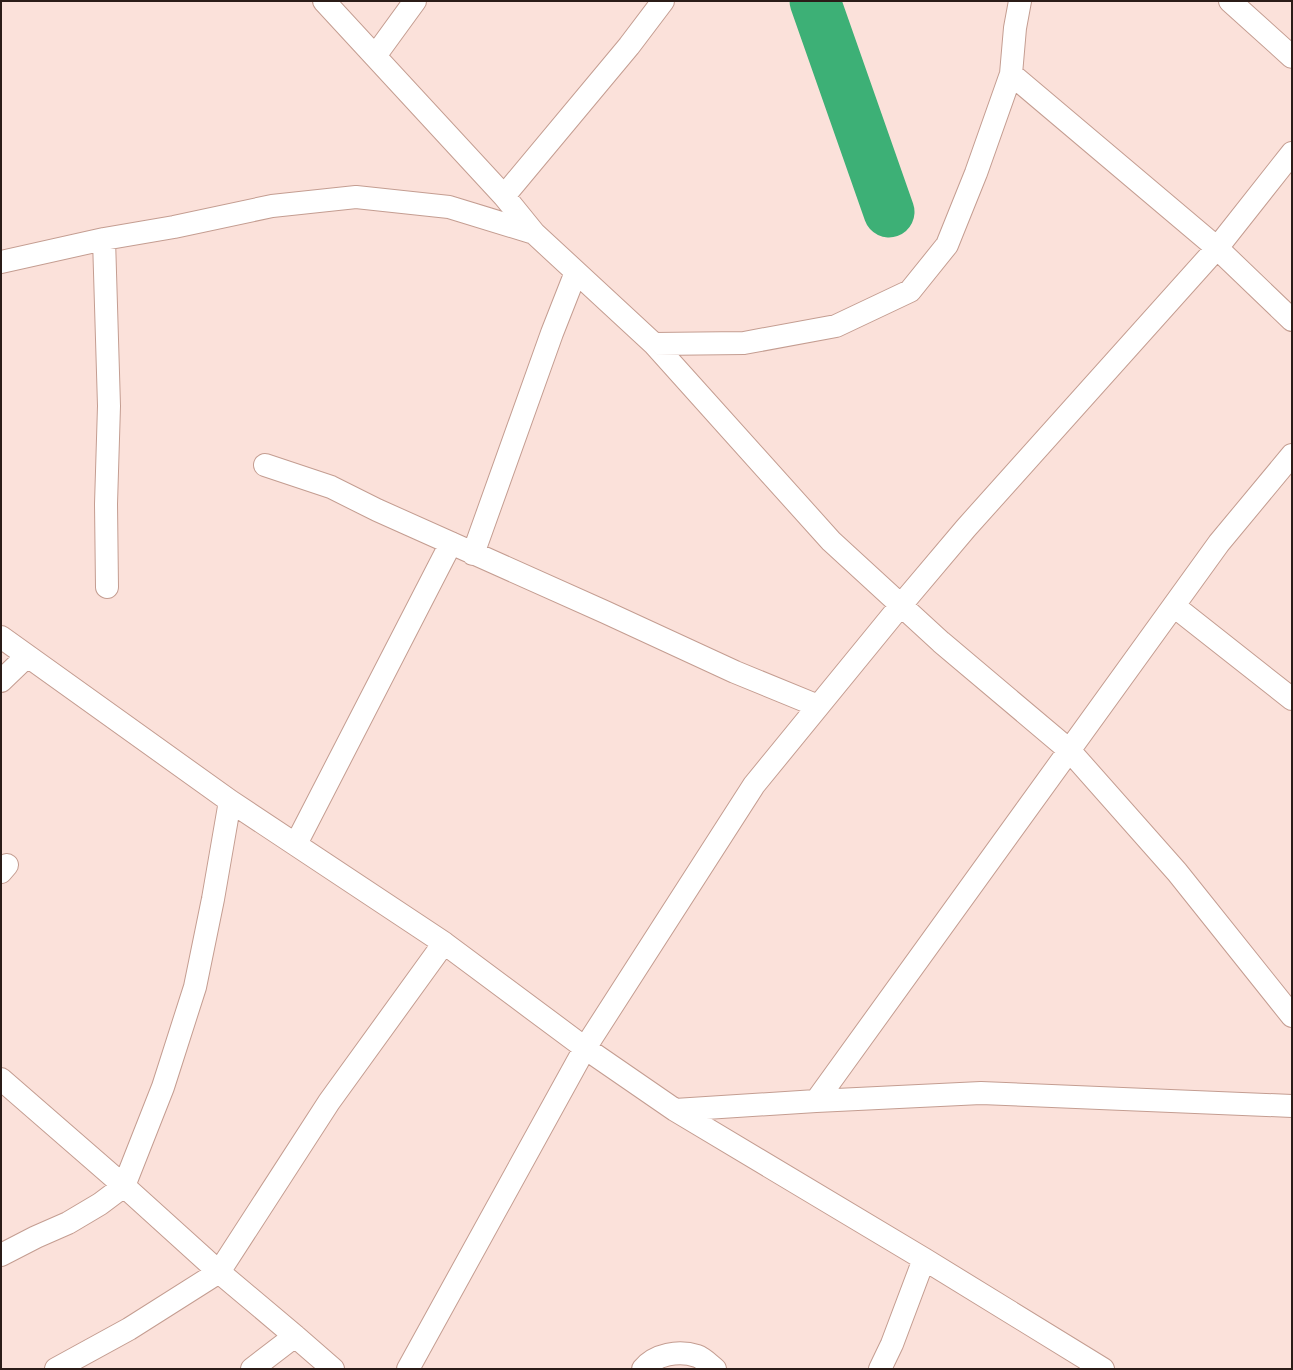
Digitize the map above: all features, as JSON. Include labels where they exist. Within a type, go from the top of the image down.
[{"type":"street","points":[[324,1],[504,196],[534,233],[654,344],[831,541],[941,642],[1070,750],[1177,872],[1292,1016]]},
{"type":"street","points":[[375,56],[415,1]]},
{"type":"street","points":[[504,196],[629,46],[663,1]]},
{"type":"street","points":[[654,344],[744,344],[836,326],[910,291],[947,244],[976,173],[1011,74],[1015,28],[1020,1]]},
{"type":"street","points":[[1230,1],[1292,57]]},
{"type":"street","points":[[1011,74],[1217,248],[1292,320]]},
{"type":"street","points":[[408,1369],[585,1048],[754,785],[966,528],[1217,248],[1292,153]]},
{"type":"street","points":[[1,262],[104,239],[174,227],[272,206],[356,197],[449,207],[534,233]]},
{"type":"street","points":[[104,239],[109,406],[106,504],[106,587]]},
{"type":"street","points":[[473,554],[552,333],[576,272]]},
{"type":"street","points":[[816,1100],[1219,543],[1292,455]]},
{"type":"street","points":[[265,465],[331,487],[473,554],[605,612],[735,672],[818,706]]},
{"type":"street","points":[[296,844],[451,543]]},
{"type":"street","points":[[1174,606],[1292,699]]},
{"type":"street","points":[[1,637],[230,801],[444,943],[585,1048],[674,1110],[924,1259],[1103,1369]]},
{"type":"street","points":[[1,681],[27,656]]},
{"type":"street","points":[[1,1255],[68,1223],[100,1204],[124,1186],[163,1087],[194,987],[213,899],[230,801]]},
{"type":"street","points":[[56,1369],[129,1329],[219,1272],[329,1102],[444,943]]},
{"type":"street","points":[[1,1079],[124,1186],[219,1272],[333,1369]]},
{"type":"street","points":[[674,1110],[816,1100],[981,1093],[1292,1106]]},
{"type":"street","points":[[880,1369],[892,1344],[924,1259]]},
{"type":"street","points":[[252,1369],[296,1336]]},
{"type":"street","points":[[643,1369],[648,1362],[674,1352],[698,1356],[715,1369]]},
{"type":"waterway","points":[[815,1],[889,212]]}]
